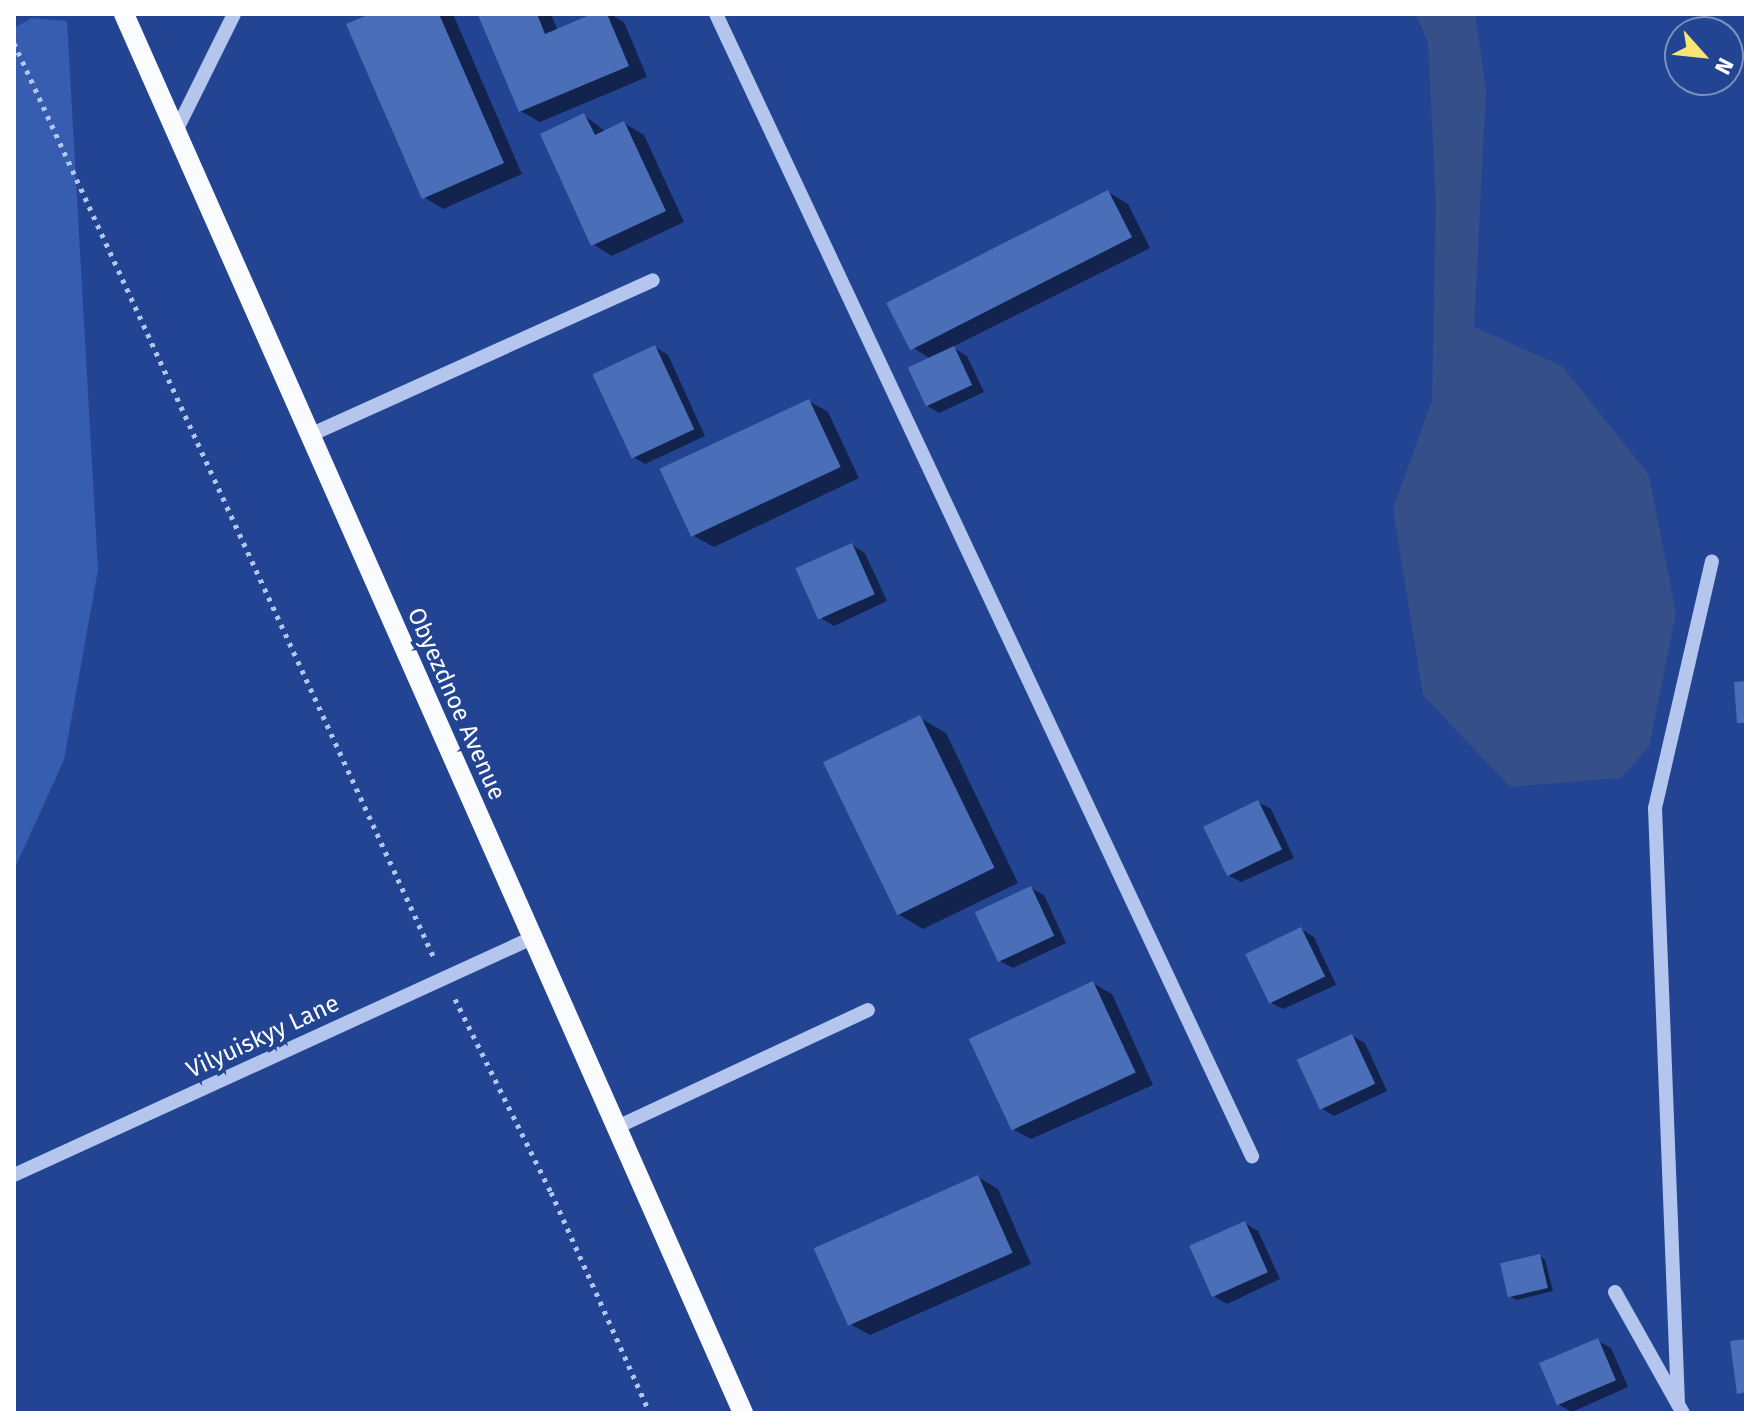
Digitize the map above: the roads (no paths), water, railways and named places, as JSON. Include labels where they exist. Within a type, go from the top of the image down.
[{"type":"main road","name":"Obyezdnoe Avenue","points":[[124,14],[530,939],[743,1413]]},
{"type":"street","points":[[177,129],[234,14]]},
{"type":"street","points":[[716,14],[1252,1156]]},
{"type":"street","points":[[310,435],[653,280]]},
{"type":"street","points":[[1680,1408],[1655,808],[1712,562]]},
{"type":"street","name":"Vilyuiskyy Lane","points":[[14,1175],[530,939]]},
{"type":"street","points":[[615,1128],[868,1010]]},
{"type":"street","points":[[1615,1292],[1680,1408]]}]
